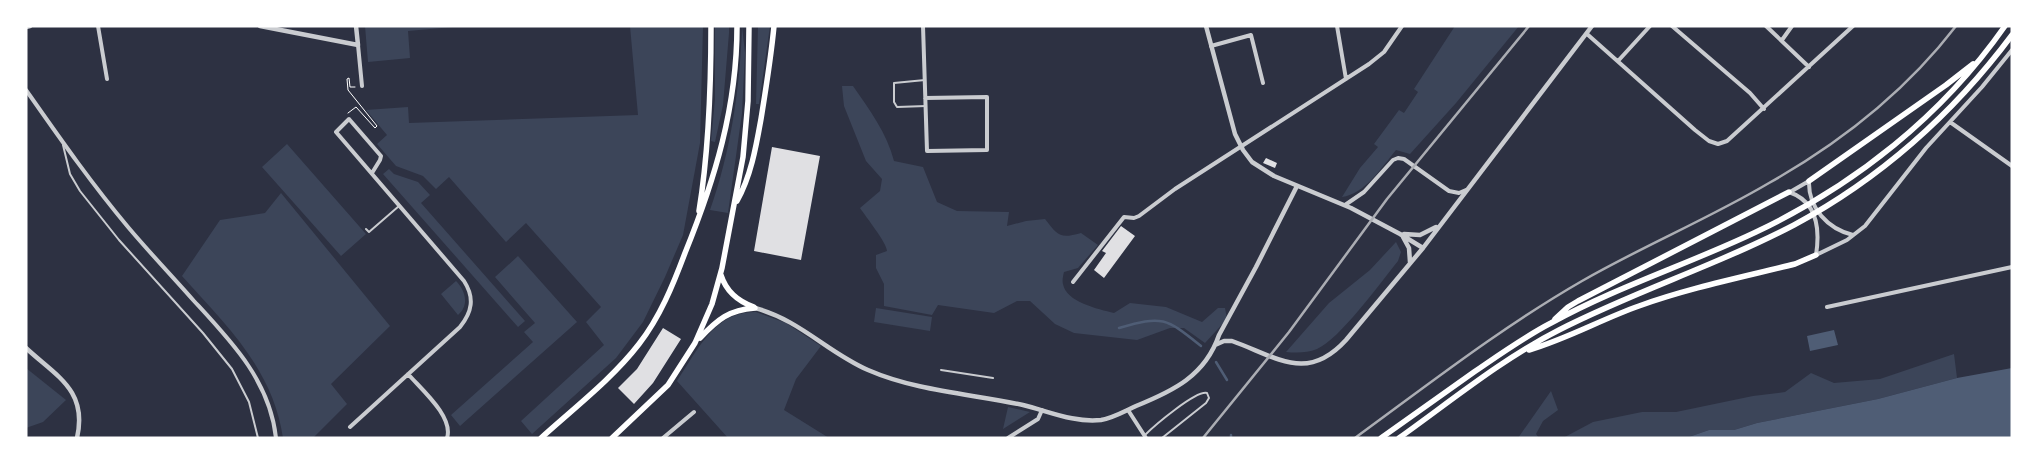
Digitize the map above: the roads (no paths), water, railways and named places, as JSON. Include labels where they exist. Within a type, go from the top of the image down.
[{"type":"main road","points":[[697,226],[703,185],[711,94],[711,26]]},
{"type":"main road","points":[[541,438],[611,374],[645,336],[666,300],[697,226],[714,177],[725,137],[736,66],[737,26]]},
{"type":"main road","points":[[612,438],[662,392],[695,343],[710,312],[721,274],[743,157],[747,112],[750,26]]},
{"type":"main road","points":[[735,205],[745,185],[752,160],[769,73],[774,26]]},
{"type":"main road","points":[[1381,438],[1508,349],[1552,322],[1756,232],[1802,209],[1835,188],[1880,157],[1914,128],[1963,80],[2005,26]]},
{"type":"main road","points":[[1399,438],[1522,352],[1582,319],[1793,225],[1842,196],[1903,152],[1941,117],[1981,75],[2012,35]]},
{"type":"main road","points":[[1809,181],[1946,85],[1982,57]]},
{"type":"main road","points":[[1552,322],[1568,307],[1578,301],[1789,192]]},
{"type":"main road","points":[[1522,352],[1562,338],[1640,305],[1795,264],[1816,255]]},
{"type":"main road","points":[[721,274],[731,293],[744,303],[756,308]]},
{"type":"main road","points":[[695,343],[714,323],[728,314],[741,309],[756,308]]},
{"type":"street","points":[[26,27],[30,26]]},
{"type":"street","points":[[98,26],[108,79]]},
{"type":"street","points":[[356,26],[362,86]]},
{"type":"street","points":[[923,26],[925,98],[926,106],[927,151],[987,150],[987,97],[925,98]]},
{"type":"street","points":[[1206,26],[1232,124],[1240,146],[1248,158],[1260,168],[1297,186],[1351,208],[1423,248]]},
{"type":"street","points":[[1337,26],[1346,79]]},
{"type":"street","points":[[1073,282],[1123,218],[1138,216],[1175,189],[1381,55],[1402,26]]},
{"type":"street","points":[[1215,346],[1226,341],[1242,345],[1281,362],[1309,364],[1326,358],[1343,344],[1423,248],[1592,26]]},
{"type":"street","points":[[1618,61],[1650,26]]},
{"type":"street","points":[[1672,26],[1750,93],[1764,109]]},
{"type":"street","points":[[1766,26],[1809,67]]},
{"type":"street","points":[[1782,40],[1792,26]]},
{"type":"street","points":[[1587,34],[1695,130],[1712,142],[1721,144],[1764,109],[1853,26]]},
{"type":"street","points":[[263,27],[358,46]]},
{"type":"street","points":[[1211,46],[1251,35],[1263,83]]},
{"type":"street","points":[[1816,255],[1853,235],[1864,226],[1921,154],[1982,88],[2012,50]]},
{"type":"street","points":[[26,90],[130,230],[230,339],[245,359],[269,404],[276,438]]},
{"type":"street","points":[[350,427],[460,327],[469,314],[471,300],[465,283],[336,132],[349,119],[381,156],[372,173]]},
{"type":"street","points":[[1950,122],[2012,166]]},
{"type":"street","points":[[1345,206],[1364,192],[1394,159],[1404,159],[1444,187],[1456,192],[1466,190]]},
{"type":"street","points":[[1789,192],[1809,181],[1810,194],[1826,222],[1840,232],[1853,235]]},
{"type":"street","points":[[756,308],[789,320],[845,358],[874,373],[900,382],[1069,417],[1094,420],[1107,419],[1178,387],[1198,369],[1215,346],[1297,186]]},
{"type":"street","points":[[1789,192],[1804,199],[1817,222],[1819,234],[1816,255]]},
{"type":"street","points":[[1408,239],[1423,235],[1440,224]]},
{"type":"street","points":[[1408,239],[1410,264]]},
{"type":"street","points":[[1827,307],[2012,267]]},
{"type":"street","points":[[26,348],[61,377],[70,388],[79,414],[77,438]]},
{"type":"street","points":[[408,374],[445,416],[449,428],[447,438]]},
{"type":"street","points":[[1008,438],[1035,421],[1041,415],[1042,410]]},
{"type":"street","points":[[1128,410],[1145,436]]},
{"type":"street","points":[[663,438],[694,412]]},
{"type":"lane","points":[[925,80],[894,83],[894,102],[897,107],[926,106]]},
{"type":"lane","points":[[63,142],[70,174],[80,191],[119,240],[203,333],[232,369],[249,402],[258,438]]},
{"type":"lane","points":[[366,229],[369,232],[399,206]]},
{"type":"lane","points":[[941,370],[993,378]]},
{"type":"lane","points":[[1145,436],[1163,419],[1199,394],[1207,393],[1209,398],[1206,403],[1162,438]]},
{"type":"waterway","points":[[1119,328],[1145,321],[1163,322],[1180,330],[1201,346]]},
{"type":"waterway","points":[[1216,362],[1227,380]]},
{"type":"railway","points":[[1203,438],[1289,332],[1387,199],[1529,26]]},
{"type":"railway","points":[[1355,438],[1466,357],[1552,299],[1605,268],[1723,209],[1821,151],[1894,94],[1937,50],[1956,26]]}]
